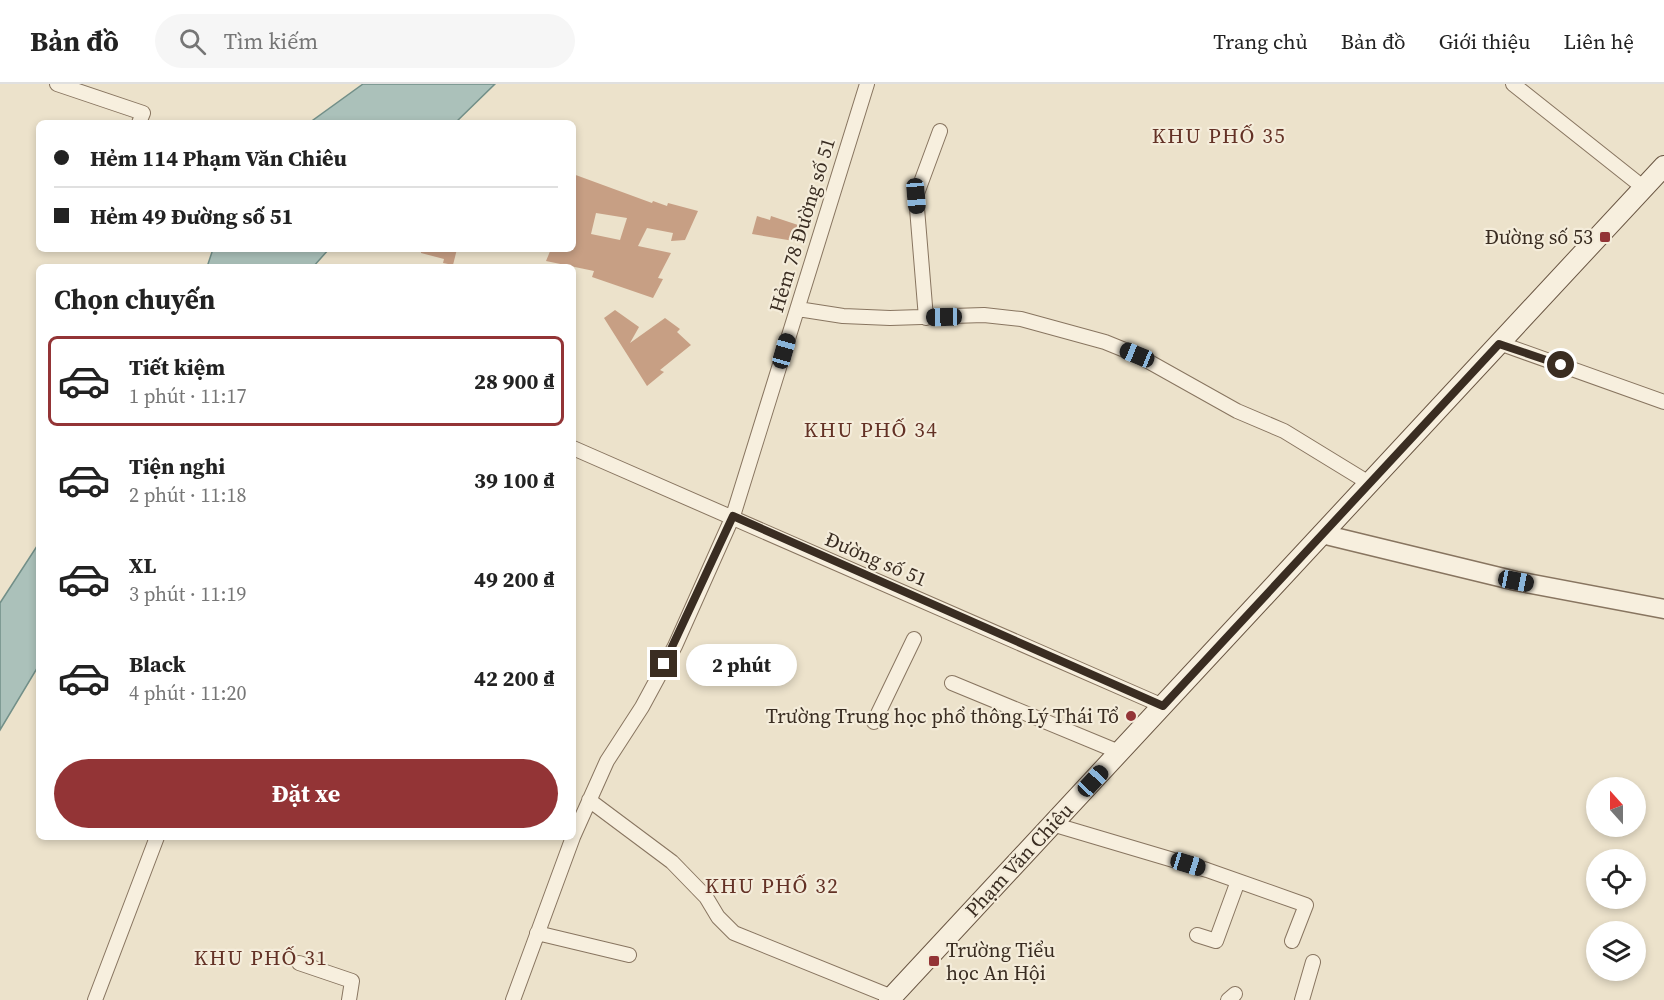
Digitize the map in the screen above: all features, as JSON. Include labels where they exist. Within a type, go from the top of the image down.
[{"type":"main road","name":"Phạm Văn Chiêu","points":[[891,998],[1664,166]]},
{"type":"street","points":[[57,84],[80,88],[143,113],[140,120]]},
{"type":"street","name":"Hẻm 78 Đường số 51","points":[[576,830],[607,761],[642,707],[675,646],[733,516],[867,84]]},
{"type":"street","points":[[1513,84],[1644,188]]},
{"type":"street","points":[[926,318],[916,196],[940,131]]},
{"type":"street","points":[[798,309],[843,316],[926,318],[984,315],[1021,319],[1105,342],[1137,355],[1237,411],[1284,431],[1369,483]]},
{"type":"street","points":[[1499,344],[1664,402]]},
{"type":"street","name":"Đường số 51","points":[[576,449],[1163,706]]},
{"type":"street","points":[[1322,534],[1516,581],[1664,609]]},
{"type":"street","points":[[874,722],[914,639]]},
{"type":"street","points":[[952,683],[1119,752]]},
{"type":"street","points":[[589,800],[672,862],[706,897],[718,917],[734,933],[891,998]]},
{"type":"street","points":[[1052,825],[1152,852],[1306,905],[1292,941]]},
{"type":"street","points":[[95,1000],[156,840]]},
{"type":"street","name":"Hẻm 78 Đường số 51","points":[[513,1000],[572,840]]},
{"type":"street","points":[[1197,935],[1216,941],[1238,881]]},
{"type":"street","points":[[537,933],[629,955]]},
{"type":"street","points":[[1302,1000],[1313,962]]},
{"type":"street","points":[[299,963],[352,981],[349,1000]]},
{"type":"water","points":[[363,84],[495,84],[458,120],[313,120]]},
{"type":"water","points":[[212,252],[326,252],[316,264],[208,264]]},
{"type":"water","points":[[36,548],[36,670],[0,730],[0,603]]},
{"type":"building","points":[[576,175],[652,203],[653,201],[667,206],[668,203],[698,211],[685,240],[671,241],[673,233],[647,228],[638,246],[671,253],[658,278],[663,279],[653,298],[592,277],[594,271],[576,267],[576,264],[546,261],[550,252],[576,252]],"holes":[[[596,213],[627,218],[620,240],[591,234]]]},
{"type":"building","points":[[757,216],[770,220],[771,216],[804,227],[800,242],[752,234]]},
{"type":"building","points":[[456,252],[453,264],[443,263],[444,259],[421,253]]},
{"type":"building","points":[[615,310],[639,327],[630,343],[665,318],[680,329],[677,332],[691,345],[660,370],[664,372],[647,386],[604,318]]},
{"type":"place","name":"Đường số 53","points":[[1605,237]]},
{"type":"place","name":"Trường Trung học phổ thông Lý Thái Tổ","points":[[1131,716]]},
{"type":"place","name":"Trường Tiểu học An Hội","points":[[934,961]]},
{"type":"district","name":"KHU PHỐ 35","points":[[1219,136]]},
{"type":"district","name":"KHU PHỐ 34","points":[[871,430]]},
{"type":"district","name":"KHU PHỐ 32","points":[[772,886]]},
{"type":"district","name":"KHU PHỐ 31","points":[[261,958]]},
{"type":"route","points":[[664,664],[675,646],[733,516],[794,545],[1163,706],[1499,344],[1561,365]]}]
